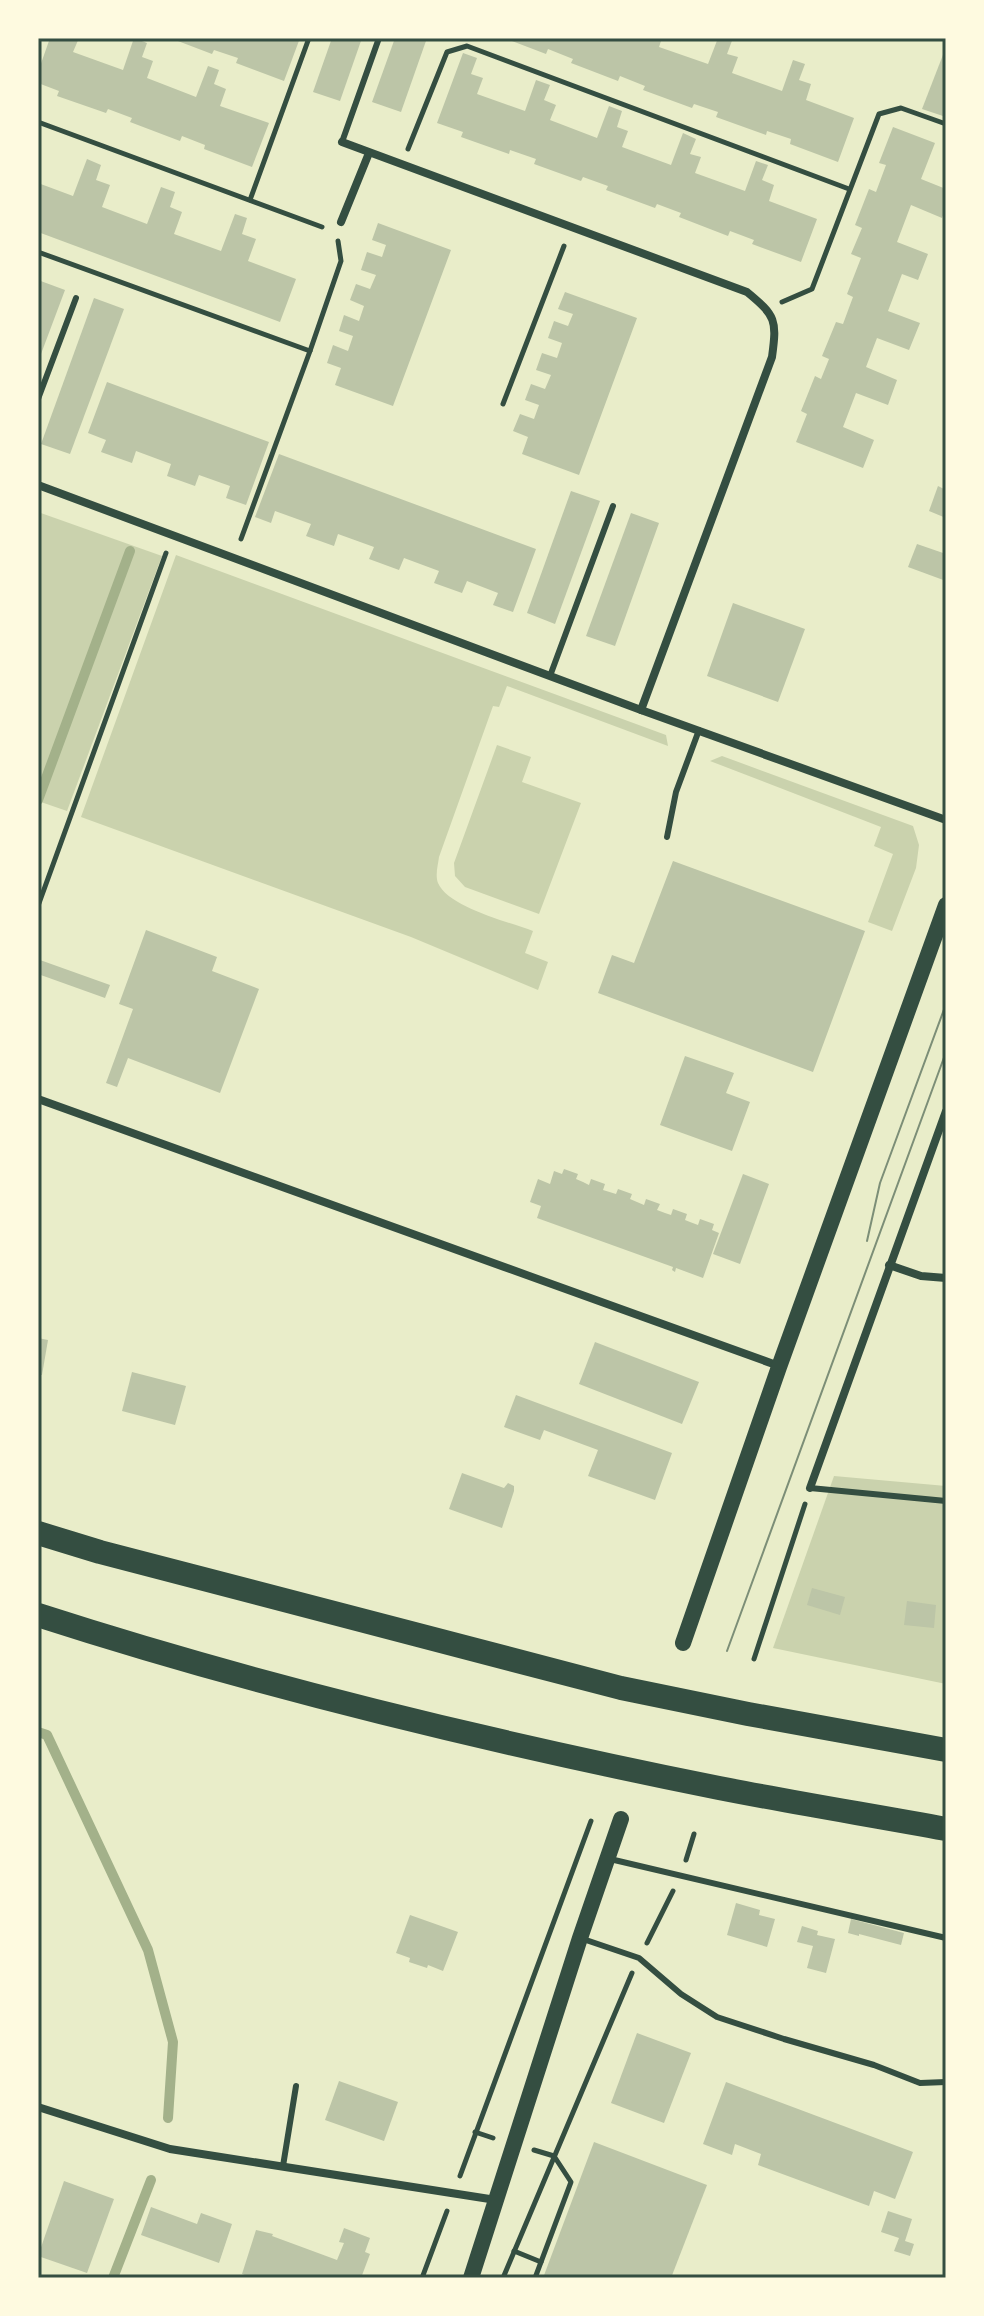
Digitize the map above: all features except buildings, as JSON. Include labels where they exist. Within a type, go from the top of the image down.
[{"type":"highway","points":[[38,1533],[100,1552],[621,1688],[946,1750]]},
{"type":"highway","points":[[38,1615],[337,1702],[721,1788],[946,1829]]},
{"type":"main road","points":[[683,1643],[946,905]]},
{"type":"main road","points":[[471,2278],[621,1819]]},
{"type":"street","points":[[342,142],[747,292],[767,309],[776,330],[772,357],[641,710]]},
{"type":"street","points":[[341,222],[369,153]]},
{"type":"street","points":[[38,485],[946,820]]},
{"type":"street","points":[[38,1099],[779,1367]]},
{"type":"street","points":[[810,1488],[946,1111]]},
{"type":"street","points":[[889,1265],[921,1276],[946,1278]]},
{"type":"street","points":[[38,2107],[170,2149],[497,2200]]},
{"type":"lane","points":[[342,142],[379,38]]},
{"type":"lane","points":[[38,399],[76,298]]},
{"type":"lane","points":[[550,676],[613,506]]},
{"type":"lane","points":[[667,837],[676,792],[699,730]]},
{"type":"lane","points":[[810,1488],[946,1501]]},
{"type":"lane","points":[[607,1859],[946,1938]]},
{"type":"lane","points":[[580,1938],[639,1958],[681,1994],[717,2017],[874,2065],[920,2083],[946,2082]]},
{"type":"lane","points":[[283,2166],[296,2086]]},
{"type":"path","points":[[250,200],[309,38]]},
{"type":"path","points":[[402,164],[447,52],[467,46],[849,189]]},
{"type":"path","points":[[767,309],[812,289],[879,114],[901,108],[946,124]]},
{"type":"path","points":[[38,122],[337,232]]},
{"type":"path","points":[[234,559],[341,261],[337,232],[341,222]]},
{"type":"path","points":[[503,404],[572,226]]},
{"type":"path","points":[[38,252],[310,351]]},
{"type":"path","points":[[38,906],[173,535]]},
{"type":"path","points":[[754,1659],[810,1488]]},
{"type":"path","points":[[422,2278],[594,1813]]},
{"type":"path","points":[[503,2278],[639,1958],[680,1876],[694,1834]]},
{"type":"path","points":[[535,2278],[571,2182],[554,2156]]},
{"type":"path","points":[[547,2246],[554,2249]]},
{"type":"path","points":[[514,2251],[541,2262]]},
{"type":"green space","points":[[38,512],[162,556],[67,811],[38,801]]},
{"type":"green space","points":[[176,555],[666,735],[668,746],[507,686],[499,707],[493,706],[439,857],[437,880],[444,892],[466,906],[533,931],[525,953],[548,962],[538,990],[411,937],[81,817]]},
{"type":"green space","points":[[497,745],[531,757],[522,782],[581,803],[539,914],[465,887],[455,876],[454,863]]},
{"type":"green space","points":[[722,756],[913,826],[919,845],[916,868],[892,931],[868,922],[893,854],[874,846],[881,827],[710,761]]},
{"type":"green space","points":[[834,1476],[946,1486],[946,1684],[773,1648]]},
{"type":"waterway","points":[[38,800],[130,551]]},
{"type":"waterway","points":[[38,1732],[47,1735],[148,1950],[173,2042],[168,2118]]},
{"type":"waterway","points":[[113,2278],[151,2180]]},
{"type":"tram line","points":[[867,1241],[880,1183],[946,1004]]},
{"type":"tram line","points":[[727,1651],[946,1052]]}]
